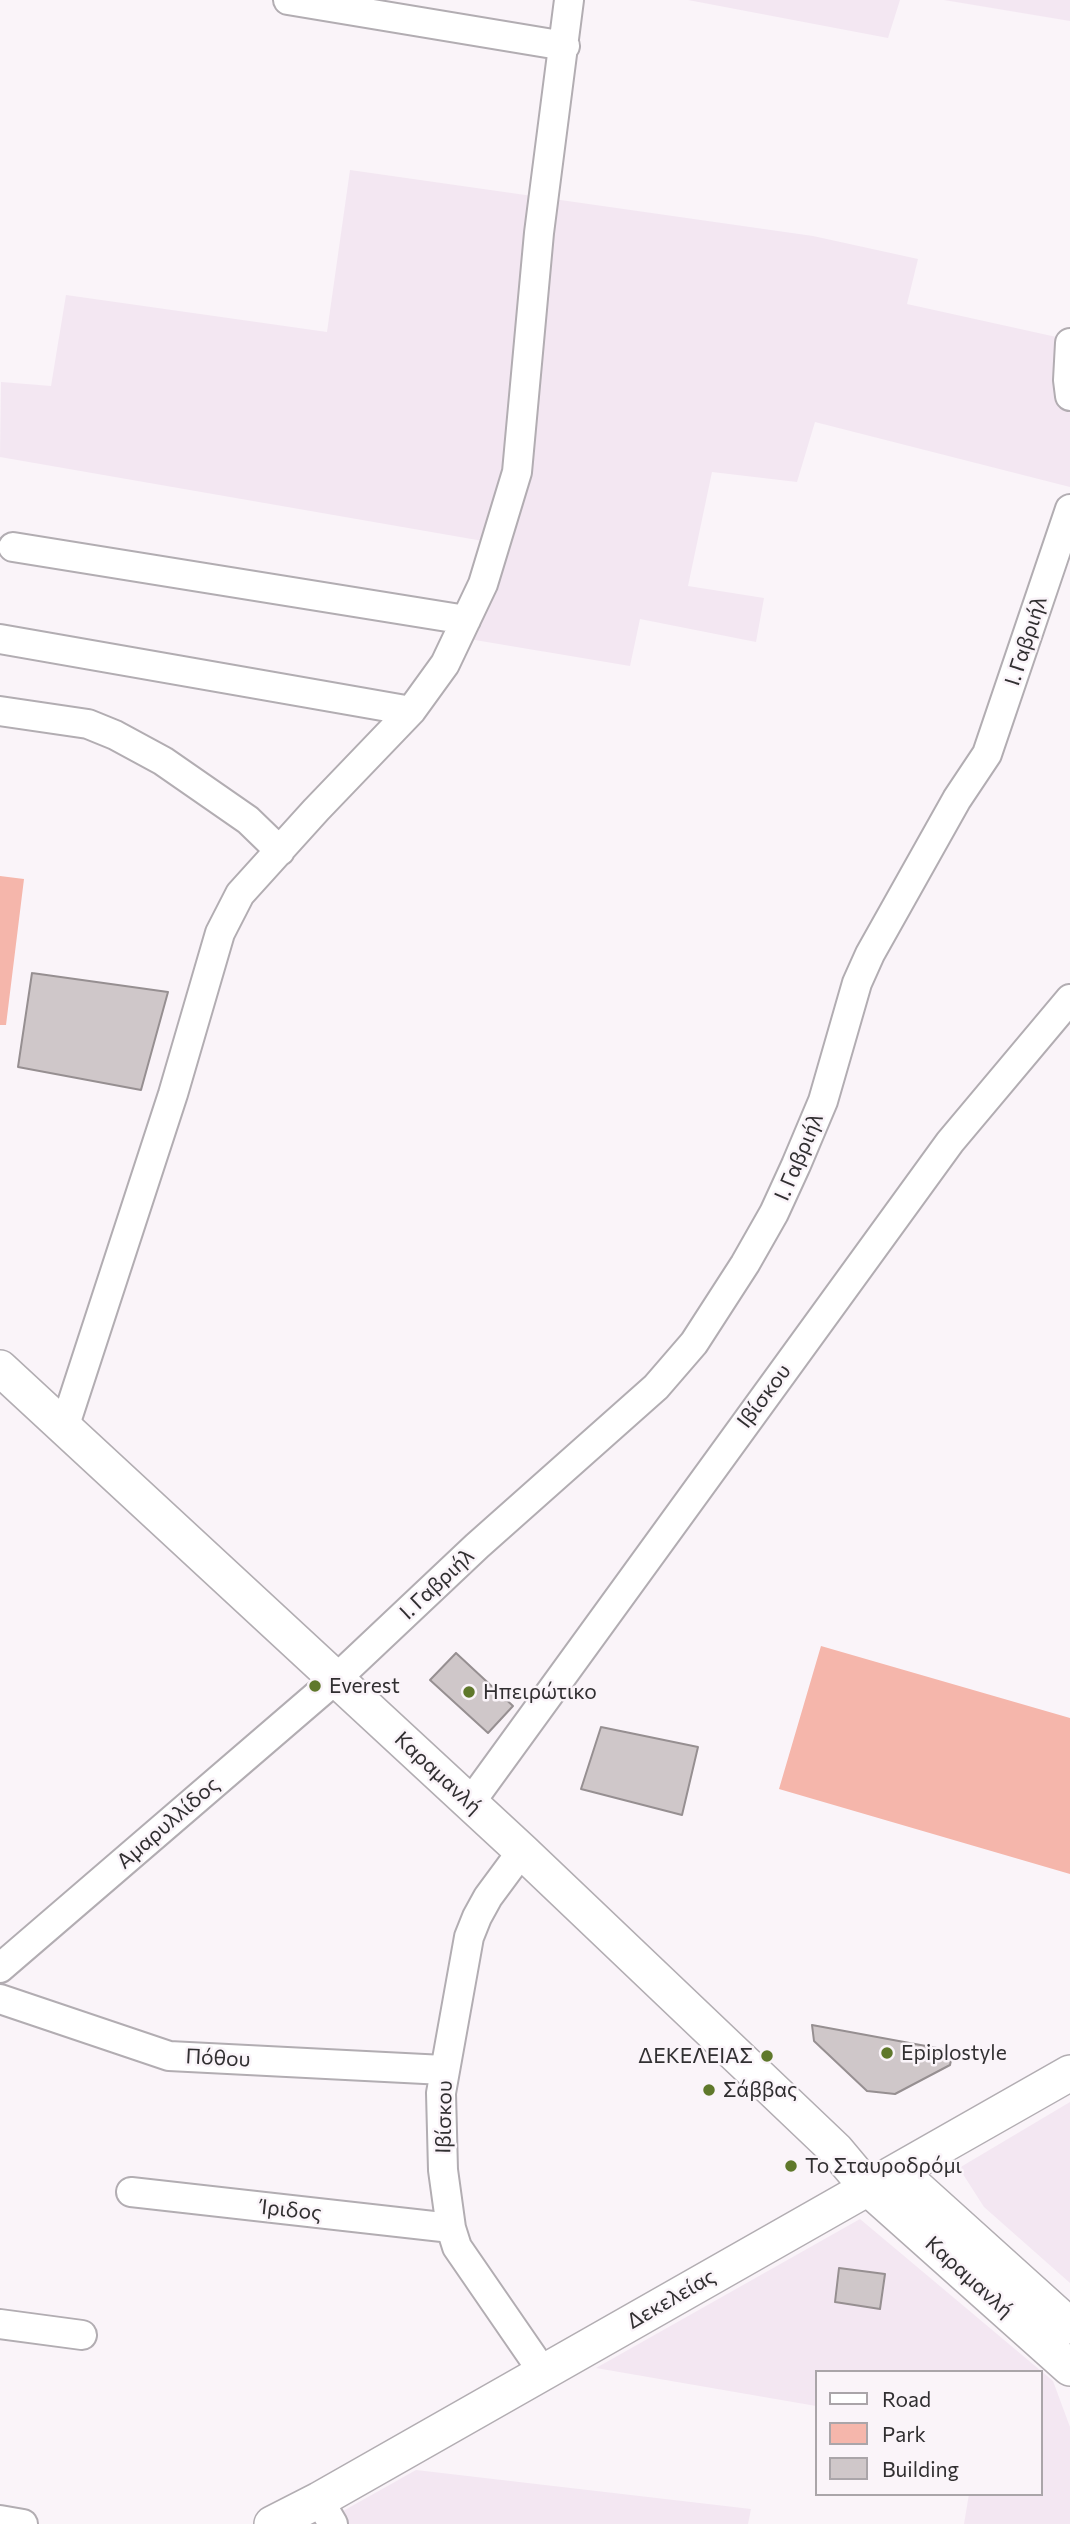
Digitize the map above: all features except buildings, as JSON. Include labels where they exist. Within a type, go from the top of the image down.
[{"type":"main road","name":"Καραμανλή","points":[[0,1368],[522,1851],[836,2150],[867,2187],[1069,2369]]},
{"type":"main road","name":"Δεκελείας","points":[[272,2524],[326,2512],[543,2372],[1070,2073]]},
{"type":"main road","name":"Καραμανλή","points":[[867,2187],[917,2188],[1070,2326]]},
{"type":"street","points":[[288,0],[565,46]]},
{"type":"street","points":[[64,1428],[173,1094],[220,933],[240,894],[411,711],[445,664],[482,584],[517,472],[539,233],[569,0]]},
{"type":"street","points":[[1070,344],[1070,396]]},
{"type":"street","name":"Ι. Γαβριήλ","points":[[336,1679],[477,1546],[656,1387],[694,1343],[738,1275],[774,1213],[812,1127],[857,983],[870,954],[957,799],[987,754],[1060,571],[1070,509]]},
{"type":"street","points":[[13,547],[466,620]]},
{"type":"street","points":[[0,639],[411,711]]},
{"type":"street","points":[[0,711],[88,724],[115,735],[163,761],[248,820],[280,851]]},
{"type":"street","name":"Ιβίσκου","points":[[470,1803],[950,1142],[1070,999]]},
{"type":"street","name":"Αμαρυλλίδος","points":[[1,1966],[336,1679]]},
{"type":"street","name":"Ιβίσκου","points":[[522,1851],[488,1897],[473,1927],[463,1965],[441,2093],[443,2170],[451,2228],[457,2247],[543,2372]]},
{"type":"street","name":"Πόθου","points":[[0,1999],[169,2056],[444,2070]]},
{"type":"street","name":"Ίριδος","points":[[131,2192],[451,2228]]},
{"type":"street","points":[[0,2324],[82,2335]]},
{"type":"street","points":[[0,2520],[23,2524]]},
{"type":"shaded area","points":[[688,0],[900,0],[888,38]]},
{"type":"shaded area","points":[[944,0],[1070,0],[1070,21]]},
{"type":"shaded area","points":[[350,170],[813,236],[918,259],[907,304],[1070,340],[1070,487],[815,422],[797,482],[712,472],[688,586],[764,598],[756,642],[640,619],[630,666],[451,636],[483,541],[0,457],[1,382],[51,386],[66,295],[327,332]]},
{"type":"shaded area","points":[[1070,2102],[1070,2283],[984,2207],[959,2168]]},
{"type":"shaded area","points":[[860,2219],[1040,2370],[814,2370],[814,2406],[596,2368]]},
{"type":"shaded area","points":[[1042,2372],[1053,2381],[1070,2427],[1070,2524],[964,2524],[969,2496],[1042,2496]]},
{"type":"shaded area","points":[[416,2470],[751,2509],[748,2524],[320,2524]]},
{"type":"green space","points":[[0,876],[24,879],[6,1025],[0,1025]]},
{"type":"green space","points":[[821,1646],[1070,1718],[1070,1874],[779,1789]]},
{"type":"place","name":"Everest","points":[[315,1686]]},
{"type":"place","name":"Ηπειρώτικο","points":[[469,1692]]},
{"type":"place","name":"Epiplostyle","points":[[887,2053]]},
{"type":"place","name":"ΔΕΚΕΛΕΙΑΣ","points":[[767,2056]]},
{"type":"place","name":"Σάββας","points":[[709,2090]]},
{"type":"place","name":"Το Σταυροδρόμι","points":[[791,2166]]}]
